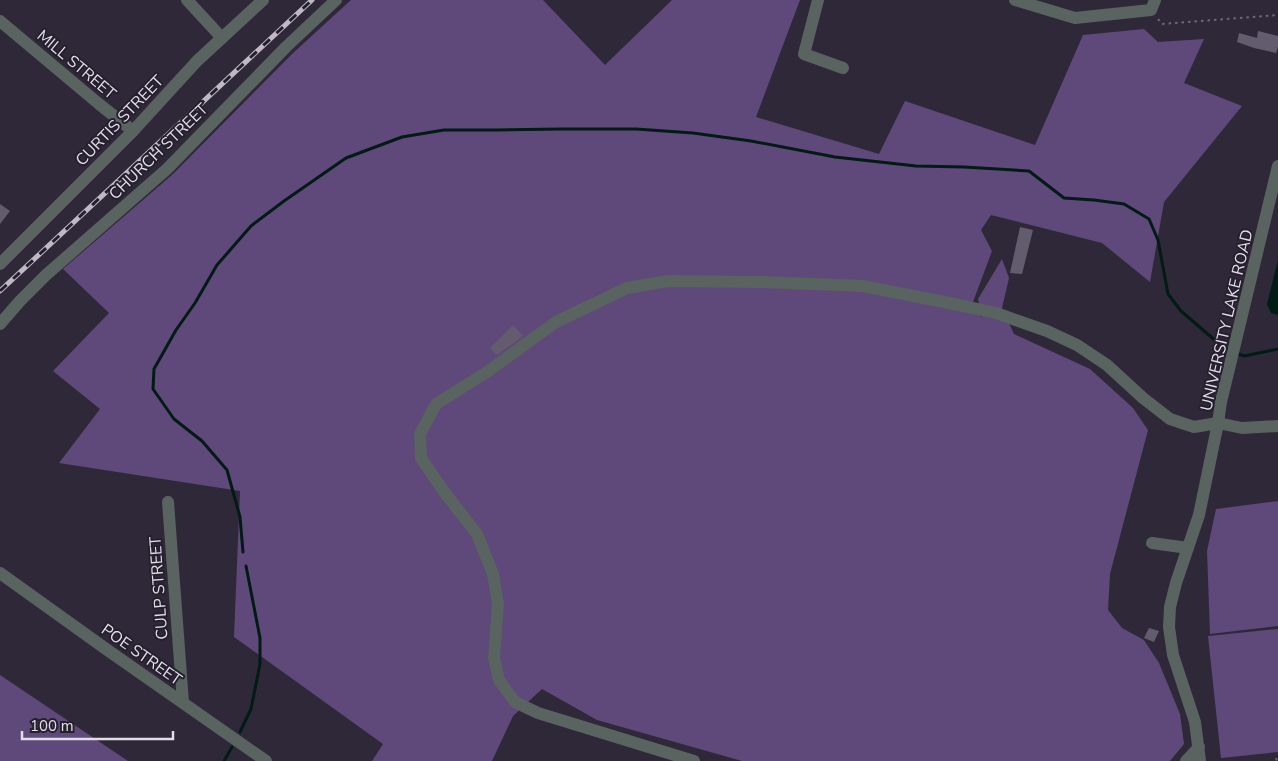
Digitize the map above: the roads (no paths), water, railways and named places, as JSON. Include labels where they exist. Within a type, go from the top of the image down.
[{"type":"street","points":[[187,0],[222,38]]},
{"type":"street","name":"CURTIS STREET","points":[[0,264],[133,131],[197,61],[262,0]]},
{"type":"street","name":"CHURCH STREET","points":[[0,324],[46,275],[167,169],[286,46],[336,0]]},
{"type":"street","points":[[818,0],[804,54],[843,68]]},
{"type":"street","points":[[1015,0],[1075,18],[1153,5]]},
{"type":"street","name":"MILL STREET","points":[[0,21],[133,131]]},
{"type":"street","name":"UNIVERSITY LAKE ROAD","points":[[1278,166],[1221,402],[1218,423],[1242,428],[1278,426]]},
{"type":"street","points":[[694,761],[538,713],[515,702],[499,680],[494,658],[498,604],[493,574],[477,534],[421,458],[420,434],[436,404],[487,372],[556,322],[627,288],[668,281],[863,286],[996,313],[1077,345],[1107,365],[1143,398],[1170,419],[1194,426],[1218,423],[1199,515],[1170,607],[1169,628],[1173,655],[1195,722],[1200,761]]},
{"type":"street","name":"CULP STREET","points":[[168,502],[183,702]]},
{"type":"street","points":[[1152,543],[1188,548]]},
{"type":"street","name":"POE STREET","points":[[0,572],[266,761]]},
{"type":"street","points":[[1186,761],[1199,747]]},
{"type":"waterway","points":[[243,552],[240,517],[227,470],[202,441],[174,419],[153,389],[154,369],[217,265],[251,226],[346,158],[402,137],[444,130],[636,129],[693,133],[751,141],[835,157],[916,166],[1029,171],[1064,198],[1124,204],[1149,219],[1158,240],[1168,294],[1181,311],[1224,348],[1228,349]]},
{"type":"waterway","points":[[1239,354],[1244,356],[1278,349]]},
{"type":"waterway","points":[[240,732],[251,709],[260,664],[260,638],[246,566]]},
{"type":"waterway","points":[[224,761],[232,747]]},
{"type":"railway","points":[[0,291],[312,0]]}]
